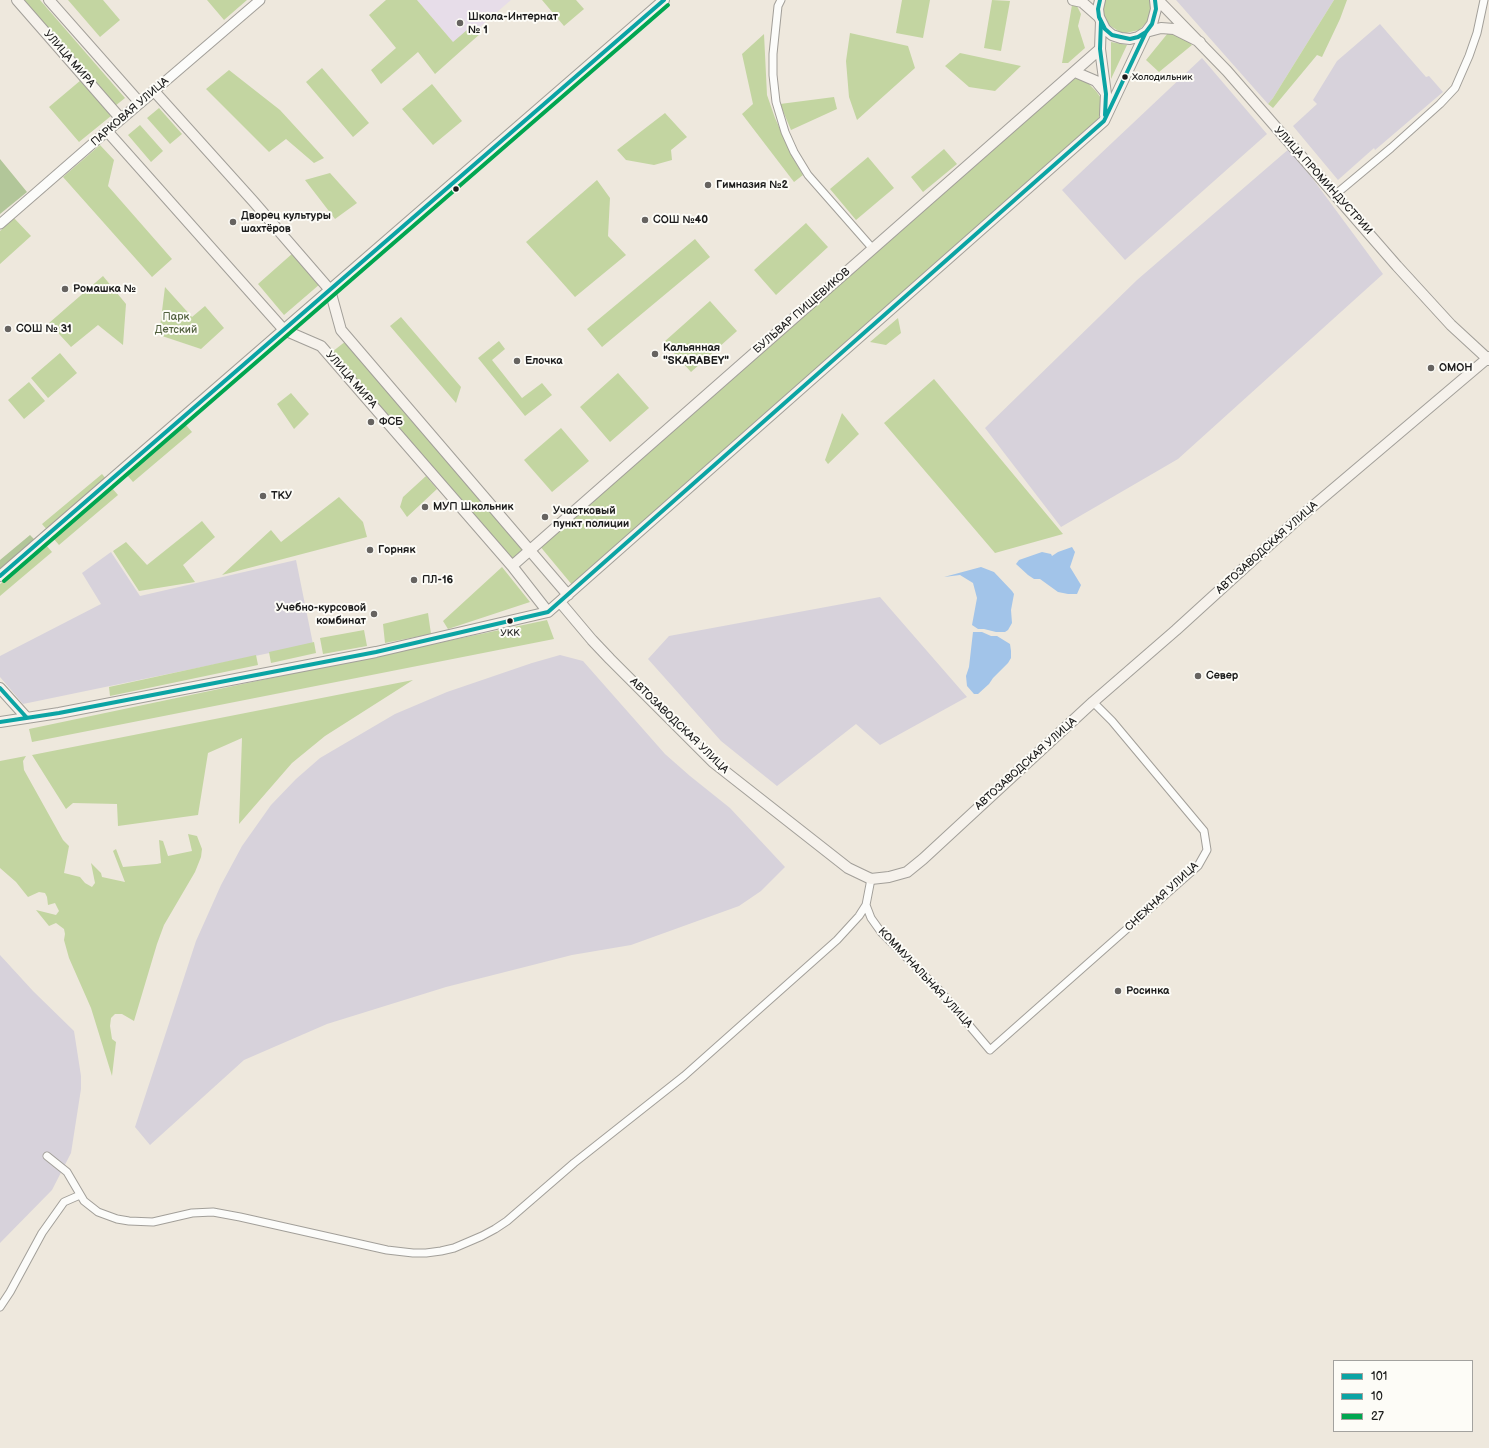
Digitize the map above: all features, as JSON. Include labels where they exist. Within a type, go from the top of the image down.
[{"type":"main road","name":"УЛИЦА МИРА","points":[[17,0],[121,119]]},
{"type":"main road","points":[[49,0],[140,103]]},
{"type":"main road","points":[[0,576],[664,0]]},
{"type":"main road","points":[[1073,0],[1082,2],[1100,19],[1109,32],[1121,38],[1134,38],[1146,32],[1161,28],[1174,29],[1200,42]]},
{"type":"main road","points":[[1100,0],[1098,9],[1100,19],[1100,49],[1106,94],[1104,121]]},
{"type":"main road","points":[[0,722],[376,652],[548,612],[1104,121],[1146,32],[1152,24],[1155,16],[1155,0]]},
{"type":"main road","name":"УЛИЦА ПРОМИНДУСТРИИ","points":[[1158,0],[1226,70],[1273,125],[1336,194],[1397,266],[1451,325],[1489,358]]},
{"type":"main road","name":"БУЛЬВАР ПИЩЕВИКОВ","points":[[512,566],[1100,49]]},
{"type":"main road","points":[[1075,72],[1096,81],[1106,94]]},
{"type":"main road","name":"ПАРКОВАЯ УЛИЦА","points":[[107,131],[154,91]]},
{"type":"main road","points":[[154,91],[253,201],[330,290],[341,330],[568,595]]},
{"type":"main road","name":"УЛИЦА МИРА","points":[[107,131],[284,330],[321,346],[512,566],[548,612]]},
{"type":"main road","name":"АВТОЗАВОДСКАЯ УЛИЦА","points":[[560,602],[610,659],[713,762],[848,868],[871,879],[889,877],[907,872],[923,859],[1093,702],[1176,630],[1299,518],[1489,358]]},
{"type":"main road","points":[[0,688],[27,718]]},
{"type":"street","name":"ПАРКОВАЯ УЛИЦА","points":[[154,91],[260,0]]},
{"type":"street","points":[[781,0],[778,6],[772,75],[776,102],[785,132],[794,152],[808,175],[873,249]]},
{"type":"street","points":[[1336,194],[1397,143],[1440,104],[1455,88],[1469,56],[1478,29],[1484,0]]},
{"type":"street","name":"ПАРКОВАЯ УЛИЦА","points":[[0,224],[107,131]]},
{"type":"street","name":"СНЕЖНАЯ УЛИЦА","points":[[990,1050],[1198,866],[1207,850],[1204,832],[1112,721],[1093,702]]},
{"type":"street","points":[[47,1156],[67,1172],[84,1201],[98,1212],[106,1216],[129,1221],[153,1222],[187,1214],[212,1212],[387,1250],[426,1253],[454,1248],[489,1233],[507,1221],[574,1162],[684,1076],[837,940],[859,916],[866,905],[871,879]]},
{"type":"street","name":"КОММУНАЛЬНАЯ УЛИЦА","points":[[866,905],[871,918],[881,932],[941,992],[990,1050]]},
{"type":"street","points":[[0,1307],[10,1292],[45,1228],[64,1202],[80,1195]]},
{"type":"shaded area","name":"Школа-Интернат № 1","points":[[417,0],[511,0],[457,47]]},
{"type":"shaded area","points":[[1176,0],[1334,0],[1268,104]]},
{"type":"shaded area","points":[[1380,24],[1426,77],[1429,76],[1443,92],[1375,150],[1374,148],[1338,180],[1293,126],[1317,104],[1313,100],[1337,61]]},
{"type":"shaded area","points":[[1202,58],[1267,134],[1125,260],[1062,190]]},
{"type":"shaded area","points":[[1290,148],[1383,274],[1178,459],[1061,527],[985,428],[1137,280]]},
{"type":"shaded area","points":[[111,552],[140,596],[296,560],[313,644],[23,704],[0,677],[0,656],[101,604],[82,573]]},
{"type":"shaded area","points":[[880,597],[967,697],[880,745],[856,724],[777,786],[721,741],[648,659],[669,636]]},
{"type":"shaded area","points":[[560,655],[583,661],[665,754],[730,808],[785,867],[761,891],[739,906],[631,945],[572,955],[446,987],[327,1024],[244,1060],[150,1145],[135,1127],[196,941],[221,885],[242,846],[271,805],[296,779],[320,758],[395,714],[447,692]]},
{"type":"shaded area","points":[[0,955],[33,991],[74,1031],[81,1076],[81,1089],[71,1153],[52,1190],[0,1243]]},
{"type":"green space","points":[[23,0],[40,0],[125,98],[115,106]]},
{"type":"green space","points":[[68,0],[103,0],[120,20],[100,37]]},
{"type":"green space","points":[[207,0],[247,0],[224,20]]},
{"type":"green space","points":[[386,0],[417,0],[453,42],[474,24],[481,33],[435,74],[418,52],[381,84],[371,70],[396,48],[369,15]]},
{"type":"green space","points":[[542,0],[576,0],[584,9],[564,26]]},
{"type":"green space","points":[[902,0],[930,0],[923,38],[896,33]]},
{"type":"green space","points":[[992,0],[1010,1],[1001,51],[984,48]]},
{"type":"green space","points":[[1104,0],[1150,0],[1151,15],[1148,21],[1139,30],[1126,33],[1120,32],[1109,25],[1103,13]]},
{"type":"green space","points":[[1334,0],[1347,0],[1340,19],[1322,57],[1317,55],[1273,108],[1268,104]]},
{"type":"green space","points":[[1072,5],[1077,6],[1081,14],[1078,26],[1085,48],[1068,63],[1062,63]]},
{"type":"green space","points":[[850,33],[908,46],[915,68],[857,120],[849,97],[846,61]]},
{"type":"green space","points":[[1168,33],[1180,33],[1192,45],[1159,72],[1146,60]]},
{"type":"green space","points":[[764,34],[767,95],[775,118],[793,158],[803,175],[794,182],[742,114],[753,104],[742,54]]},
{"type":"green space","points":[[1111,42],[1127,45],[1111,79]]},
{"type":"green space","points":[[960,53],[1021,66],[995,91],[969,87],[945,66]]},
{"type":"green space","points":[[322,68],[369,123],[353,137],[306,82]]},
{"type":"green space","points":[[229,70],[280,110],[324,158],[314,163],[286,139],[269,152],[206,89]]},
{"type":"green space","points":[[1078,78],[1085,80],[1103,101],[1099,118],[573,586],[539,545],[1072,79]]},
{"type":"green space","points":[[81,80],[111,116],[79,142],[49,107]]},
{"type":"green space","points":[[432,84],[462,121],[433,145],[402,109]]},
{"type":"green space","points":[[834,97],[837,109],[791,130],[780,104]]},
{"type":"green space","points":[[159,108],[182,134],[170,144],[147,118]]},
{"type":"green space","points":[[665,113],[687,137],[671,150],[672,160],[654,165],[626,160],[617,150]]},
{"type":"green space","points":[[140,125],[163,151],[151,162],[128,135]]},
{"type":"green space","points":[[100,145],[114,160],[108,186],[172,259],[152,277],[63,177]]},
{"type":"green space","points":[[944,149],[957,164],[923,192],[911,177]]},
{"type":"green space","points":[[868,157],[894,188],[856,220],[830,189]]},
{"type":"green space","points":[[0,159],[27,192],[0,214]]},
{"type":"green space","points":[[330,173],[357,203],[335,219],[305,180]]},
{"type":"green space","points":[[597,180],[610,198],[608,236],[626,255],[575,297],[526,242]]},
{"type":"green space","points":[[14,218],[31,236],[0,264],[0,231]]},
{"type":"green space","points":[[806,223],[828,247],[776,295],[754,270]]},
{"type":"green space","points":[[695,239],[710,257],[602,347],[587,329]]},
{"type":"green space","points":[[293,253],[320,284],[284,315],[258,284]]},
{"type":"green space","points":[[103,276],[126,304],[123,345],[98,325],[71,347],[49,323]]},
{"type":"green space","name":"Парк Детский","points":[[165,287],[192,317],[205,306],[224,328],[201,349],[159,335]]},
{"type":"green space","points":[[710,301],[737,331],[691,372],[664,342]]},
{"type":"green space","points":[[401,317],[461,387],[456,403],[390,326]]},
{"type":"green space","points":[[898,318],[901,333],[886,345],[870,342]]},
{"type":"green space","points":[[346,341],[524,550],[511,561],[332,352]]},
{"type":"green space","points":[[499,341],[505,349],[492,360],[522,398],[542,383],[552,395],[525,416],[478,358]]},
{"type":"green space","points":[[60,353],[77,373],[48,398],[31,378]]},
{"type":"green space","points":[[618,373],[649,408],[610,442],[580,407]]},
{"type":"green space","points":[[934,379],[1063,534],[995,553],[884,423]]},
{"type":"green space","points":[[29,382],[45,401],[24,419],[8,400]]},
{"type":"green space","points":[[291,393],[309,414],[294,429],[277,404]]},
{"type":"green space","points":[[842,413],[859,434],[828,464],[825,460]]},
{"type":"green space","points":[[186,425],[192,432],[133,482],[127,475]]},
{"type":"green space","points":[[561,428],[589,461],[552,492],[524,460]]},
{"type":"green space","points":[[102,474],[108,481],[48,531],[42,524]]},
{"type":"green space","points":[[426,476],[437,489],[407,517],[400,507],[403,497]]},
{"type":"green space","points":[[112,488],[118,495],[59,545],[53,538]]},
{"type":"green space","points":[[339,497],[363,522],[367,537],[222,575],[271,530],[281,542]]},
{"type":"green space","points":[[202,521],[215,537],[183,565],[195,582],[139,591],[113,551],[126,542],[147,565]]},
{"type":"green space","points":[[30,535],[36,541],[0,572],[0,560]]},
{"type":"green space","points":[[46,545],[52,552],[0,596],[0,584]]},
{"type":"green space","points":[[502,567],[530,602],[448,629],[443,621]]},
{"type":"green space","points":[[428,613],[431,634],[385,643],[383,624]]},
{"type":"green space","points":[[547,620],[554,639],[32,742],[29,729]]},
{"type":"green space","points":[[364,630],[367,646],[323,654],[320,638]]},
{"type":"green space","points":[[314,642],[316,653],[271,663],[269,652]]},
{"type":"green space","points":[[256,655],[258,665],[110,696],[109,687]]},
{"type":"green space","points":[[413,680],[325,736],[292,763],[239,824],[242,738],[208,753],[198,815],[118,826],[117,804],[73,803],[66,809],[32,755]]},
{"type":"green space","points":[[26,756],[23,761],[24,770],[63,840],[69,846],[64,873],[80,877],[85,883],[92,887],[95,883],[91,863],[101,873],[102,877],[125,882],[113,851],[116,849],[123,867],[161,863],[159,840],[163,841],[168,856],[192,851],[188,834],[197,836],[202,849],[201,857],[195,872],[164,925],[134,1021],[122,1014],[115,1014],[111,1018],[110,1026],[112,1039],[116,1042],[112,1076],[91,1008],[69,958],[64,940],[64,929],[56,923],[49,926],[36,910],[56,915],[59,911],[55,903],[48,905],[45,893],[39,892],[28,897],[16,882],[0,868],[0,761]]},
{"type":"water","points":[[1072,547],[1075,552],[1070,567],[1081,585],[1077,594],[1058,592],[1040,579],[1034,579],[1028,575],[1016,564],[1019,560],[1042,552],[1051,554],[1052,556]]},
{"type":"water","points":[[981,567],[994,572],[1014,594],[1011,610],[1012,623],[1005,632],[978,629],[972,625],[977,598],[973,583],[960,575],[944,577]]},
{"type":"water","points":[[973,632],[982,632],[991,636],[997,636],[1010,644],[1011,651],[1011,658],[1008,663],[978,694],[974,694],[967,686],[966,676],[969,667]]},
{"type":"transit line","name":"10","points":[[0,576],[664,0]]},
{"type":"transit line","name":"101","points":[[1100,0],[1098,9],[1099,17],[1105,29],[1112,35],[1130,39],[1138,37],[1146,32],[1152,24],[1156,9],[1155,0]]},
{"type":"transit line","name":"27","points":[[4,581],[668,5]]},
{"type":"transit line","name":"101","points":[[1101,21],[1100,49],[1106,94],[1105,115]]},
{"type":"transit line","name":"101","points":[[0,722],[59,713],[376,652],[548,612],[1104,121],[1146,32]]},
{"type":"transit line","name":"101","points":[[0,688],[27,718]]},
{"type":"place","name":"Школа-Интернат № 1","points":[[460,23]]},
{"type":"place","name":"Холодильник","points":[[1125,77]]},
{"type":"place","name":"Гимназия №2","points":[[708,185]]},
{"type":"place","name":"СОШ №40","points":[[645,220]]},
{"type":"place","name":"Дворец культуры шахтёров","points":[[233,222]]},
{"type":"place","name":"Ромашка №","points":[[65,289]]},
{"type":"place","name":"СОШ № 31","points":[[8,329]]},
{"type":"place","name":"Кальянная \"SKARABEY\"","points":[[655,354]]},
{"type":"place","name":"Елочка","points":[[517,361]]},
{"type":"place","name":"ОМОН","points":[[1431,368]]},
{"type":"place","name":"ФСБ","points":[[371,422]]},
{"type":"place","name":"ТКУ","points":[[263,496]]},
{"type":"place","name":"МУП Школьник","points":[[425,507]]},
{"type":"place","name":"Участковый пункт полиции","points":[[545,517]]},
{"type":"place","name":"Горняк","points":[[370,550]]},
{"type":"place","name":"ПЛ-16","points":[[414,580]]},
{"type":"place","name":"Учебно-курсовой комбинат","points":[[374,614]]},
{"type":"place","name":"УКК","points":[[510,621]]},
{"type":"place","name":"Север","points":[[1198,676]]},
{"type":"place","name":"Росинка","points":[[1118,991]]}]
